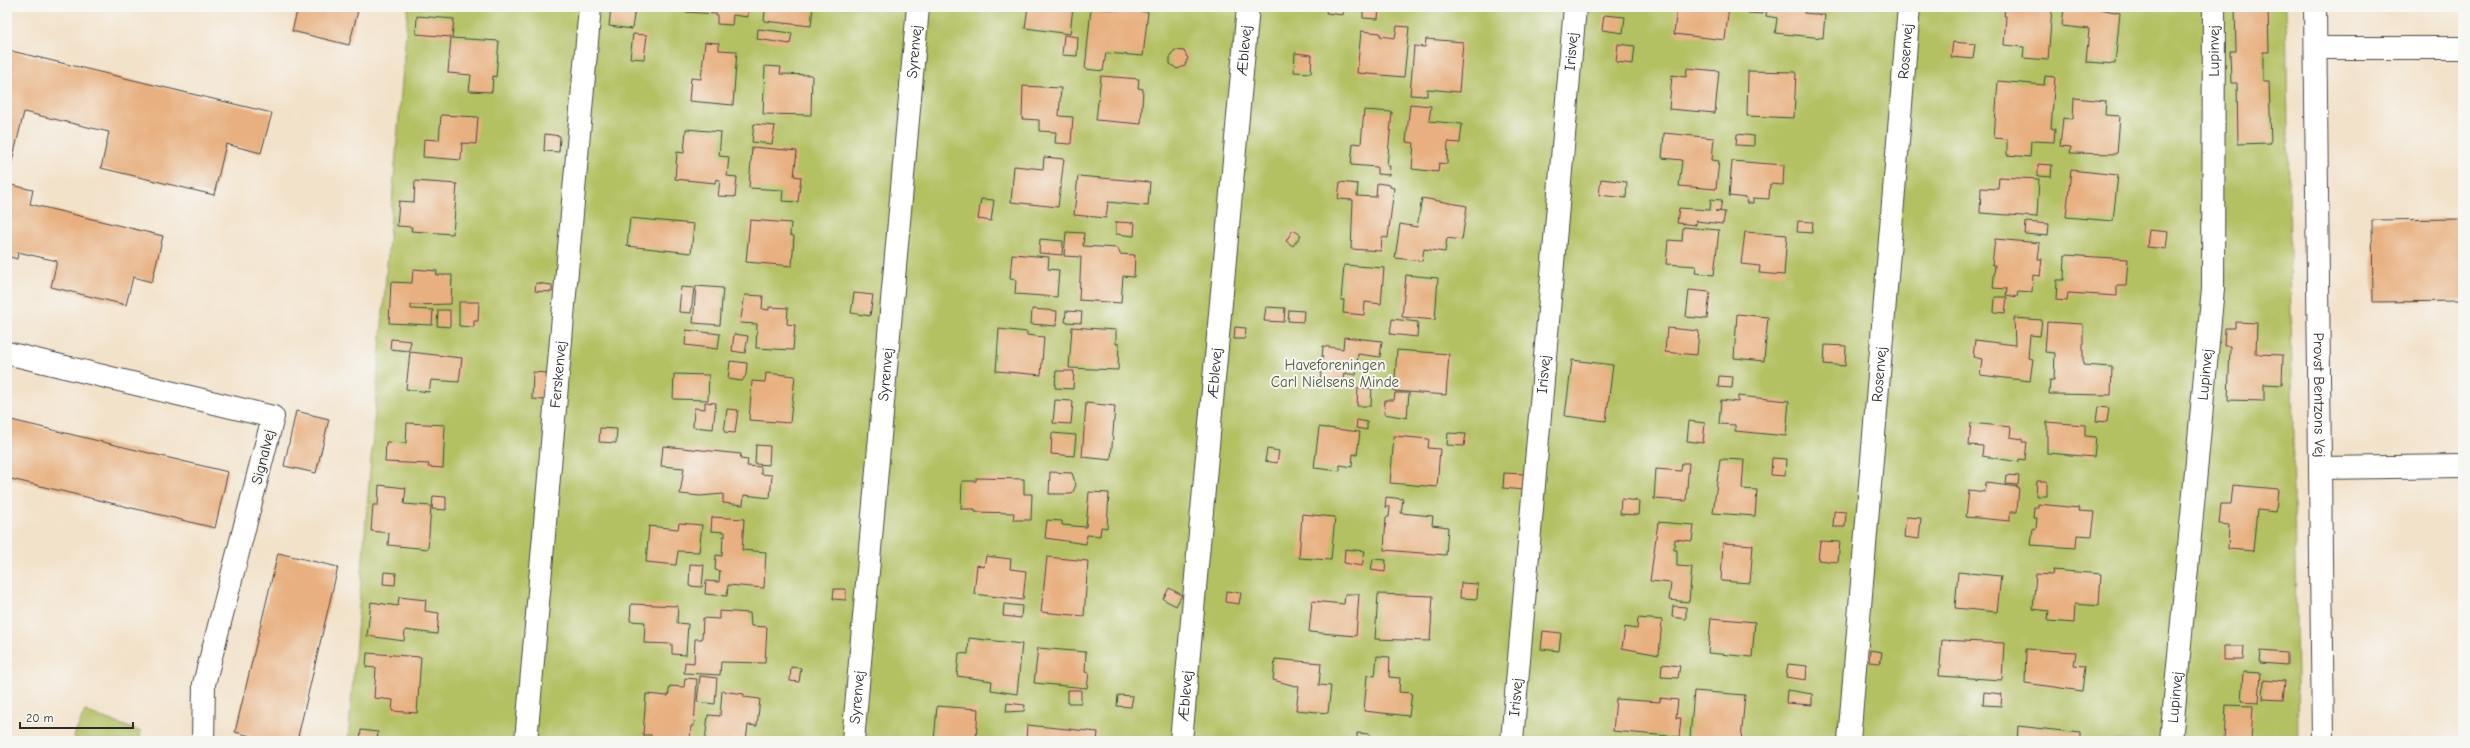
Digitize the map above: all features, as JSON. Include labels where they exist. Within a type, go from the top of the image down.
[{"type":"street","name":"Ferskenvej","points":[[526,741],[590,7]]},
{"type":"street","name":"Syrenvej","points":[[853,741],[918,7]]},
{"type":"street","name":"Æblevej","points":[[1181,741],[1248,7]]},
{"type":"street","name":"Irisvej","points":[[1512,741],[1576,7]]},
{"type":"street","name":"Rosenvej","points":[[1849,741],[1910,7]]},
{"type":"street","name":"Lupinvej","points":[[2171,741],[2214,288],[2214,7]]},
{"type":"street","name":"Provst Bentzons Vej","points":[[2315,7],[2323,741]]},
{"type":"street","points":[[2316,48],[2463,48]]},
{"type":"street","name":"Signalvej","points":[[7,353],[273,417],[204,684],[203,741]]},
{"type":"street","points":[[2320,468],[2463,466]]},
{"type":"green space","name":"Haveforeningen Carl Nielsens Minde","points":[[408,7],[2286,7],[2298,741],[348,741]]},
{"type":"green space","points":[[85,711],[141,732],[139,741],[76,741],[74,736]]},
{"type":"building","points":[[298,7],[359,7],[349,45],[292,31]]},
{"type":"building","points":[[611,7],[635,8],[632,29],[609,26]]},
{"type":"building","points":[[685,7],[748,7],[748,17],[733,15],[732,25],[717,24],[717,14],[684,12]]},
{"type":"building","points":[[760,7],[813,7],[811,26],[764,21],[765,10],[760,10]]},
{"type":"building","points":[[1028,7],[1073,7],[1070,34],[1025,28]]},
{"type":"building","points":[[1327,7],[1344,7],[1343,15],[1326,13]]},
{"type":"building","points":[[1363,7],[1379,7],[1378,19],[1363,18]]},
{"type":"building","points":[[1677,7],[1729,7],[1725,40],[1674,34]]},
{"type":"building","points":[[1749,7],[1762,7],[1762,14],[1748,13]]},
{"type":"building","points":[[1767,7],[1805,7],[1804,13],[1825,15],[1823,38],[1775,33],[1777,18],[1766,16]]},
{"type":"building","points":[[2005,7],[2052,9],[2048,60],[2023,58],[2024,47],[2004,45],[2006,16],[2004,16]]},
{"type":"building","points":[[2064,7],[2090,7],[2120,13],[2115,64],[2086,62],[2089,29],[2062,26]]},
{"type":"building","points":[[2235,7],[2268,7],[2269,52],[2263,52],[2263,81],[2269,81],[2271,143],[2238,144],[2237,83],[2231,83],[2230,51],[2236,51]]},
{"type":"building","points":[[1091,8],[1148,12],[1143,56],[1106,53],[1103,71],[1085,69]]},
{"type":"building","points":[[1604,15],[1625,17],[1623,33],[1602,30]]},
{"type":"building","points":[[417,16],[454,19],[452,38],[499,41],[496,77],[493,76],[492,92],[469,91],[471,75],[448,73],[451,37],[416,34]]},
{"type":"building","points":[[1397,26],[1409,27],[1404,77],[1357,73],[1361,31],[1380,33],[1380,36],[1395,38]]},
{"type":"building","points":[[758,29],[792,33],[790,44],[757,39]]},
{"type":"building","points":[[633,34],[647,35],[644,59],[630,58]]},
{"type":"building","points":[[1064,35],[1078,37],[1077,56],[1062,55]]},
{"type":"building","points":[[1426,39],[1463,42],[1459,92],[1427,89],[1427,96],[1410,95],[1414,46],[1425,47]]},
{"type":"building","points":[[705,42],[719,43],[719,50],[737,51],[733,105],[689,101],[691,78],[701,79]]},
{"type":"building","points":[[1953,42],[1975,44],[1973,59],[1951,57]]},
{"type":"building","points":[[1618,44],[1635,46],[1633,64],[1616,62]]},
{"type":"building","points":[[7,50],[272,113],[261,153],[226,144],[214,195],[101,168],[109,132],[24,112],[7,182]]},
{"type":"building","points":[[1175,50],[1184,51],[1188,58],[1185,66],[1177,69],[1170,64],[1170,55]]},
{"type":"building","points":[[1295,53],[1312,55],[1311,73],[1294,72]]},
{"type":"building","points":[[765,66],[781,67],[780,74],[812,75],[811,115],[763,114]]},
{"type":"building","points":[[1687,68],[1719,71],[1715,113],[1669,109],[1672,75],[1686,77]]},
{"type":"building","points":[[1748,71],[1796,72],[1794,118],[1747,116]]},
{"type":"building","points":[[1101,76],[1139,79],[1138,88],[1143,89],[1141,124],[1096,120]]},
{"type":"building","points":[[2045,76],[2055,77],[2051,128],[2055,129],[2054,142],[2031,141],[2030,157],[2007,155],[2007,139],[1994,138],[1998,81],[2044,85]]},
{"type":"building","points":[[1023,86],[1061,88],[1059,116],[1073,117],[1071,144],[1055,143],[1056,132],[1039,131],[1039,120],[1022,119]]},
{"type":"building","points":[[2074,98],[2106,101],[2105,115],[2120,116],[2117,154],[2070,153],[2071,147],[2060,146],[2063,118],[2073,119]]},
{"type":"building","points":[[1410,104],[1431,106],[1429,121],[1462,124],[1460,143],[1448,142],[1447,164],[1439,163],[1438,172],[1412,169],[1414,143],[1406,142]]},
{"type":"building","points":[[1364,110],[1392,112],[1387,166],[1390,166],[1389,175],[1377,174],[1377,167],[1351,165],[1353,143],[1361,144]]},
{"type":"building","points":[[441,115],[478,117],[476,144],[462,143],[461,160],[423,157],[424,139],[439,140]]},
{"type":"building","points":[[754,124],[775,126],[772,144],[752,142]]},
{"type":"building","points":[[686,129],[721,132],[719,156],[729,157],[727,176],[737,177],[735,197],[718,196],[720,180],[716,179],[715,183],[675,179],[677,152],[684,153]]},
{"type":"building","points":[[1664,133],[1714,138],[1712,160],[1719,161],[1716,189],[1679,186],[1682,160],[1662,158]]},
{"type":"building","points":[[545,134],[560,136],[559,152],[544,151]]},
{"type":"building","points":[[1737,134],[1754,136],[1754,146],[1736,145]]},
{"type":"building","points":[[752,147],[797,151],[794,176],[801,177],[798,202],[782,201],[783,190],[749,188]]},
{"type":"building","points":[[1044,157],[1064,159],[1058,207],[1011,202],[1014,166],[1043,169]]},
{"type":"building","points":[[1732,161],[1784,165],[1783,185],[1770,184],[1769,199],[1753,198],[1753,203],[1746,203],[1747,198],[1729,196]]},
{"type":"building","points":[[2038,164],[2052,165],[2051,177],[2038,176]]},
{"type":"building","points":[[2071,170],[2118,175],[2113,221],[2066,217]]},
{"type":"building","points":[[1078,176],[1150,182],[1148,206],[1108,202],[1106,218],[1074,215]]},
{"type":"building","points":[[1999,177],[2039,179],[2037,217],[1980,213],[1981,188],[1998,189]]},
{"type":"building","points":[[1601,179],[1627,182],[1626,198],[1599,195]]},
{"type":"building","points":[[415,181],[457,184],[453,234],[411,231],[412,227],[397,226],[399,201],[414,202]]},
{"type":"building","points":[[1340,182],[1358,184],[1357,196],[1376,197],[1377,183],[1390,185],[1390,187],[1394,188],[1388,238],[1382,237],[1381,251],[1351,249],[1353,200],[1338,199]]},
{"type":"building","points":[[7,184],[33,190],[30,204],[163,236],[152,282],[133,277],[126,305],[51,287],[57,261],[18,252],[17,259],[7,256]]},
{"type":"building","points":[[1422,198],[1467,206],[1462,240],[1447,238],[1445,252],[1424,249],[1422,261],[1395,258],[1400,224],[1417,227]]},
{"type":"building","points":[[981,199],[994,200],[991,221],[978,219]]},
{"type":"building","points":[[1711,199],[1722,200],[1720,211],[1715,211],[1725,212],[1723,224],[1696,221],[1696,225],[1677,223],[1679,208],[1710,210]]},
{"type":"building","points":[[630,218],[694,224],[691,253],[627,246]]},
{"type":"building","points":[[2463,219],[2463,301],[2373,302],[2372,220]]},
{"type":"building","points":[[750,220],[791,223],[790,235],[794,236],[792,266],[746,262]]},
{"type":"building","points":[[1798,221],[1813,222],[1812,233],[1797,232]]},
{"type":"building","points":[[1116,222],[1135,223],[1134,236],[1116,234]]},
{"type":"building","points":[[2026,222],[2049,224],[2048,236],[2025,234]]},
{"type":"building","points":[[1683,227],[1719,230],[1714,275],[1695,273],[1696,266],[1666,264],[1668,240],[1682,241]]},
{"type":"building","points":[[1293,230],[1301,235],[1293,246],[1286,241]]},
{"type":"building","points":[[2149,230],[2168,232],[2166,249],[2147,247]]},
{"type":"building","points":[[1066,232],[1084,233],[1083,246],[1118,248],[1120,254],[1135,255],[1134,277],[1123,276],[1121,303],[1079,300],[1081,257],[1064,256]]},
{"type":"building","points":[[1745,232],[1787,235],[1784,275],[1759,273],[1760,266],[1741,264]]},
{"type":"building","points":[[1040,239],[1063,241],[1062,255],[1039,253]]},
{"type":"building","points":[[1995,239],[2040,243],[2038,259],[2042,259],[2040,276],[2033,275],[2032,292],[2018,291],[2017,297],[2006,295],[2007,289],[1993,288],[1995,265],[1992,265]]},
{"type":"building","points":[[1012,254],[1049,257],[1048,269],[1059,270],[1057,297],[1015,294],[1016,280],[1010,279]]},
{"type":"building","points":[[2065,255],[2128,259],[2126,286],[2117,286],[2117,296],[2068,293],[2067,301],[2056,300],[2057,280],[2064,280]]},
{"type":"building","points":[[1344,265],[1384,268],[1381,304],[1365,302],[1364,315],[1343,313],[1344,300],[1341,300]]},
{"type":"building","points":[[413,269],[437,271],[436,275],[452,275],[451,304],[411,305],[411,309],[433,310],[432,325],[389,323],[391,282],[412,283]]},
{"type":"building","points":[[1406,275],[1438,278],[1435,320],[1402,317]]},
{"type":"building","points":[[536,283],[552,285],[552,292],[535,291]]},
{"type":"building","points":[[696,286],[723,288],[720,325],[693,323]]},
{"type":"building","points":[[681,287],[694,288],[691,313],[679,312]]},
{"type":"building","points":[[1689,290],[1710,292],[1707,319],[1686,317]]},
{"type":"building","points":[[854,293],[873,295],[870,316],[851,313]]},
{"type":"building","points":[[745,295],[763,296],[762,309],[769,310],[769,307],[788,308],[787,324],[795,325],[793,350],[756,348],[757,324],[740,323]]},
{"type":"building","points":[[1995,297],[2007,297],[2005,313],[1994,312]]},
{"type":"building","points":[[459,302],[479,302],[478,321],[474,321],[474,327],[459,326]]},
{"type":"building","points":[[1266,307],[1285,308],[1284,322],[1264,321]]},
{"type":"building","points":[[1032,309],[1057,311],[1056,326],[1031,324]]},
{"type":"building","points":[[438,310],[450,310],[450,327],[437,326]]},
{"type":"building","points":[[1289,310],[1304,311],[1303,322],[1288,321]]},
{"type":"building","points":[[1066,311],[1082,312],[1081,323],[1065,322]]},
{"type":"building","points":[[1737,314],[1768,317],[1764,361],[1734,358]]},
{"type":"building","points":[[2014,318],[2042,320],[2040,336],[2030,335],[2028,358],[2033,359],[2030,381],[1980,375],[1982,359],[1973,357],[1975,340],[2015,345]]},
{"type":"building","points":[[1392,319],[1418,322],[1417,337],[1390,334]]},
{"type":"building","points":[[2047,322],[2083,324],[2083,365],[2112,367],[2111,395],[2049,394],[2050,380],[2054,380],[2055,353],[2045,352]]},
{"type":"building","points":[[2235,322],[2257,323],[2256,354],[2283,355],[2282,385],[2264,384],[2264,401],[2228,400],[2230,346],[2224,346],[2225,328],[2235,328]]},
{"type":"building","points":[[1072,327],[1116,330],[1116,344],[1119,344],[1118,370],[1069,368]]},
{"type":"building","points":[[1235,327],[1246,328],[1245,339],[1234,339]]},
{"type":"building","points":[[1667,328],[1699,331],[1697,355],[1665,352]]},
{"type":"building","points":[[999,329],[1027,332],[1027,335],[1044,337],[1041,375],[996,371]]},
{"type":"building","points":[[686,330],[720,334],[718,349],[685,345]]},
{"type":"building","points":[[734,334],[748,336],[745,353],[732,351]]},
{"type":"building","points":[[1344,337],[1382,341],[1380,357],[1358,354],[1356,375],[1344,373],[1342,387],[1320,385],[1323,346],[1343,349]]},
{"type":"building","points":[[391,339],[411,341],[409,351],[390,349]]},
{"type":"building","points":[[1825,345],[1846,346],[1845,366],[1824,364]]},
{"type":"building","points":[[1397,350],[1449,354],[1446,395],[1394,391]]},
{"type":"building","points":[[410,352],[462,358],[459,382],[431,380],[429,392],[406,389]]},
{"type":"building","points":[[1572,360],[1613,365],[1606,421],[1565,416]]},
{"type":"building","points":[[730,361],[747,363],[746,375],[742,381],[728,379]]},
{"type":"building","points":[[1056,371],[1074,371],[1073,389],[1055,388]]},
{"type":"building","points":[[533,372],[547,373],[545,400],[532,399]]},
{"type":"building","points":[[766,373],[795,376],[790,423],[749,420],[752,381],[765,382]]},
{"type":"building","points":[[674,374],[709,375],[708,400],[673,399]]},
{"type":"building","points":[[1719,376],[1733,377],[1732,388],[1718,387]]},
{"type":"building","points":[[1358,388],[1372,388],[1371,406],[1357,406]]},
{"type":"building","points":[[1395,393],[1409,393],[1407,418],[1384,414],[1385,400],[1394,400]]},
{"type":"building","points":[[1738,396],[1789,401],[1786,436],[1735,431],[1735,425],[1719,424],[1721,400],[1738,402]]},
{"type":"building","points":[[1055,400],[1073,401],[1071,424],[1053,423]]},
{"type":"building","points":[[705,402],[716,403],[713,429],[693,427],[694,408],[705,409]]},
{"type":"building","points":[[1086,403],[1115,406],[1111,460],[1082,457]]},
{"type":"building","points":[[2098,407],[2109,408],[2107,422],[2096,421]]},
{"type":"building","points":[[727,409],[738,410],[735,433],[724,432]]},
{"type":"building","points":[[296,411],[329,419],[316,473],[284,466]]},
{"type":"building","points":[[7,419],[228,472],[215,528],[7,478]]},
{"type":"building","points":[[1357,420],[1367,422],[1367,430],[1356,428]]},
{"type":"building","points":[[1689,421],[1705,423],[1703,443],[1687,441]]},
{"type":"building","points":[[2047,422],[2085,425],[2085,436],[2096,437],[2094,457],[2047,453]]},
{"type":"building","points":[[407,423],[445,425],[443,468],[428,467],[429,464],[385,462],[386,442],[406,443]]},
{"type":"building","points":[[1971,423],[2011,427],[2010,437],[2022,439],[2022,442],[2027,442],[2025,460],[2019,459],[2019,462],[1982,456],[1983,446],[1969,445]]},
{"type":"building","points":[[1319,427],[1360,432],[1357,455],[1353,454],[1352,467],[1340,465],[1340,471],[1314,468]]},
{"type":"building","points":[[600,428],[617,429],[616,443],[599,442]]},
{"type":"building","points":[[1052,433],[1076,435],[1074,456],[1051,454]]},
{"type":"building","points":[[1448,433],[1466,434],[1464,446],[1447,445]]},
{"type":"building","points":[[1394,436],[1429,439],[1428,448],[1440,449],[1437,487],[1390,483]]},
{"type":"building","points":[[756,445],[770,446],[769,465],[755,464]]},
{"type":"building","points":[[663,446],[741,454],[740,459],[748,460],[747,466],[761,467],[761,474],[772,475],[770,498],[744,495],[743,505],[723,503],[723,494],[700,496],[680,494],[684,468],[661,466]]},
{"type":"building","points":[[1267,449],[1279,451],[1277,463],[1265,461]]},
{"type":"building","points":[[1772,458],[1786,459],[1785,476],[1771,475]]},
{"type":"building","points":[[1720,459],[1744,460],[1742,489],[1757,490],[1755,516],[1713,513]]},
{"type":"building","points":[[1682,463],[1689,463],[1686,501],[1654,499],[1656,469],[1681,471]]},
{"type":"building","points":[[1050,472],[1072,473],[1076,485],[1072,494],[1049,494]]},
{"type":"building","points":[[1504,473],[1524,474],[1523,490],[1503,488]]},
{"type":"building","points":[[2007,475],[2019,476],[2018,485],[2006,484]]},
{"type":"building","points":[[976,478],[1024,479],[1024,494],[1032,494],[1031,520],[1013,520],[1014,513],[975,512],[975,509],[961,509],[962,481],[976,481]]},
{"type":"building","points":[[2037,481],[2047,481],[2047,496],[2036,496]]},
{"type":"building","points":[[1986,483],[2019,487],[2017,512],[2010,512],[2010,521],[1966,517],[1969,490],[1985,492]]},
{"type":"building","points":[[379,485],[406,488],[404,504],[431,506],[428,549],[388,545],[389,533],[371,531],[373,505],[378,505]]},
{"type":"building","points":[[2233,485],[2278,489],[2276,512],[2257,510],[2253,551],[2228,549],[2229,525],[2219,524],[2221,504],[2231,504]]},
{"type":"building","points":[[1089,492],[1109,493],[1107,528],[1101,527],[1100,536],[1087,535],[1086,544],[1045,538],[1047,520],[1062,521],[1062,525],[1086,527]]},
{"type":"building","points":[[433,496],[446,497],[446,510],[432,509]]},
{"type":"building","points":[[1386,497],[1403,499],[1401,513],[1433,516],[1432,525],[1448,527],[1446,555],[1384,550],[1386,517],[1389,517],[1390,507],[1385,507]]},
{"type":"building","points":[[1621,499],[1639,501],[1638,515],[1620,514]]},
{"type":"building","points":[[2038,504],[2079,508],[2078,511],[2095,512],[2092,536],[2077,535],[2076,548],[2031,545],[2033,528],[2036,529],[2037,518],[2033,518],[2034,508],[2038,508]]},
{"type":"building","points":[[1834,511],[1846,512],[1845,527],[1833,527]]},
{"type":"building","points":[[1302,514],[1335,517],[1331,560],[1299,558]]},
{"type":"building","points":[[712,517],[744,519],[742,550],[766,552],[764,588],[728,585],[727,596],[705,594],[706,581],[719,582],[720,571],[715,570],[716,555],[722,556],[723,536],[725,537],[725,532],[711,531]]},
{"type":"building","points":[[1906,517],[1921,518],[1919,539],[1904,537]]},
{"type":"building","points":[[1658,522],[1694,525],[1692,541],[1675,539],[1674,550],[1677,550],[1677,566],[1692,567],[1689,602],[1669,600],[1671,583],[1650,581]]},
{"type":"building","points":[[679,523],[702,525],[699,552],[678,551],[676,565],[646,562],[649,526],[678,529]]},
{"type":"building","points":[[1820,541],[1840,542],[1838,562],[1818,560]]},
{"type":"building","points":[[1723,543],[1753,545],[1750,583],[1721,581]]},
{"type":"building","points":[[1345,549],[1365,551],[1362,566],[1344,563]]},
{"type":"building","points":[[278,553],[338,567],[297,741],[249,741],[251,736],[235,732]]},
{"type":"building","points":[[986,556],[1011,559],[1010,569],[1026,571],[1023,600],[974,594],[977,565],[984,567]]},
{"type":"building","points":[[1047,557],[1088,561],[1084,616],[1041,612]]},
{"type":"building","points":[[1373,559],[1386,560],[1385,572],[1371,570]]},
{"type":"building","points":[[690,564],[704,565],[702,587],[689,586]]},
{"type":"building","points":[[2053,570],[2101,574],[2099,606],[2075,604],[2074,623],[2048,621],[2049,611],[2033,609],[2036,574],[2052,575]]},
{"type":"building","points":[[384,572],[396,573],[395,585],[383,584]]},
{"type":"building","points":[[1958,572],[2001,576],[1997,612],[1955,608]]},
{"type":"building","points":[[1461,583],[1478,584],[1477,599],[1460,598]]},
{"type":"building","points":[[1169,588],[1182,595],[1176,606],[1163,599]]},
{"type":"building","points":[[834,589],[846,589],[846,600],[833,599]]},
{"type":"building","points":[[1226,591],[1241,593],[1239,604],[1225,602]]},
{"type":"building","points":[[1345,594],[1359,594],[1356,636],[1309,632],[1312,601],[1344,604]]},
{"type":"building","points":[[1378,594],[1433,596],[1430,641],[1375,639]]},
{"type":"building","points":[[399,597],[426,600],[425,611],[439,613],[437,634],[405,630],[404,641],[367,636],[371,602],[398,606]]},
{"type":"building","points":[[631,604],[678,606],[677,623],[688,624],[686,655],[672,654],[672,644],[644,643],[645,622],[630,621]]},
{"type":"building","points":[[1004,604],[1022,606],[1021,618],[1003,616]]},
{"type":"building","points":[[1673,606],[1686,607],[1686,619],[1672,617]]},
{"type":"building","points":[[719,611],[750,613],[751,626],[767,627],[765,663],[721,662],[720,675],[684,673],[685,662],[694,663],[695,639],[702,639],[703,618],[719,619]]},
{"type":"building","points":[[1638,618],[1662,620],[1659,655],[1622,648],[1625,627],[1637,629]]},
{"type":"building","points":[[1711,618],[1755,622],[1752,657],[1708,653]]},
{"type":"building","points":[[1543,631],[1561,633],[1559,651],[1541,649]]},
{"type":"building","points":[[969,638],[1022,644],[1017,694],[991,690],[992,681],[957,676],[959,653],[968,654]]},
{"type":"building","points":[[1942,640],[2004,643],[2002,680],[1939,676]]},
{"type":"building","points":[[2224,646],[2244,646],[2243,660],[2224,660]]},
{"type":"building","points":[[1038,648],[1086,652],[1085,672],[1089,673],[1087,688],[1034,683]]},
{"type":"building","points":[[2026,649],[2076,652],[2074,665],[2085,666],[2082,691],[2025,683]]},
{"type":"building","points":[[1870,650],[1882,652],[1880,663],[1869,662]]},
{"type":"building","points":[[2261,651],[2287,653],[2287,665],[2260,663]]},
{"type":"building","points":[[367,653],[421,657],[417,713],[392,711],[393,700],[374,698],[376,668],[366,667]]},
{"type":"building","points":[[1377,656],[1390,657],[1389,677],[1400,678],[1399,692],[1412,693],[1409,716],[1364,711],[1367,675],[1375,676]]},
{"type":"building","points":[[1275,659],[1321,663],[1319,685],[1331,686],[1328,713],[1296,710],[1299,687],[1273,680]]},
{"type":"building","points":[[1662,664],[1680,666],[1678,678],[1661,677]]},
{"type":"building","points":[[1788,664],[1807,666],[1806,680],[1786,677]]},
{"type":"building","points":[[791,667],[801,668],[799,682],[790,681]]},
{"type":"building","points":[[2243,672],[2261,673],[2259,702],[2241,701]]},
{"type":"building","points":[[700,676],[717,678],[715,704],[697,702]]},
{"type":"building","points":[[685,678],[697,679],[694,726],[691,726],[690,741],[651,741],[651,735],[643,735],[646,694],[668,696],[670,686],[684,687]]},
{"type":"building","points":[[2264,679],[2285,681],[2283,700],[2263,699]]},
{"type":"building","points":[[1068,690],[1081,690],[1081,703],[1068,703]]},
{"type":"building","points":[[1787,690],[1812,694],[1812,705],[1786,703]]},
{"type":"building","points":[[722,691],[744,694],[744,697],[760,699],[757,726],[748,725],[746,741],[705,741],[708,715],[720,716]]},
{"type":"building","points":[[1694,691],[1745,695],[1741,741],[1716,739],[1716,741],[1691,741],[1692,737],[1690,737]]},
{"type":"building","points":[[1984,692],[2002,694],[2001,706],[1983,705]]},
{"type":"building","points":[[1118,695],[1133,696],[1131,707],[1117,706]]},
{"type":"building","points":[[1660,698],[1678,700],[1676,718],[1681,718],[1679,737],[1613,731],[1616,699],[1660,702]]},
{"type":"building","points":[[1007,703],[1025,705],[1024,711],[1006,712]]},
{"type":"building","points":[[2226,705],[2253,706],[2251,741],[2224,741]]},
{"type":"building","points":[[937,706],[978,709],[976,741],[934,741]]},
{"type":"building","points":[[1027,725],[1098,732],[1097,741],[1026,740]]},
{"type":"building","points":[[2018,726],[2081,733],[2081,741],[2017,741]]},
{"type":"building","points":[[361,730],[378,732],[377,740],[381,741],[360,741]]},
{"type":"building","points":[[1357,733],[1370,734],[1370,741],[1357,741]]}]
